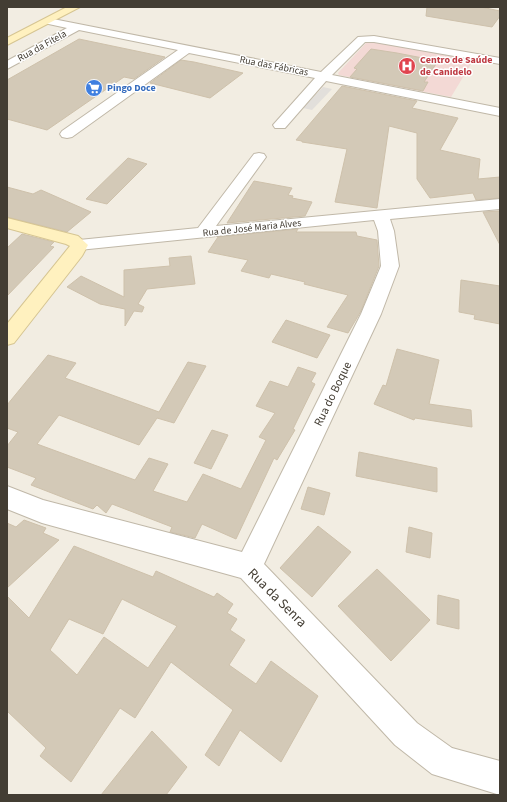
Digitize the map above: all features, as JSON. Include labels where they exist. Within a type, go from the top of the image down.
[{"type":"street","points":[[7,42],[75,7]]},
{"type":"street","name":"Rua das Fábricas","points":[[48,21],[500,112]]},
{"type":"street","name":"Rua da Fitela","points":[[7,66],[77,27]]},
{"type":"street","points":[[280,125],[324,76],[362,39],[374,39],[500,61]]},
{"type":"street","points":[[67,134],[187,50]]},
{"type":"street","points":[[203,233],[259,157]]},
{"type":"street","name":"Rua de José Maria Alves","points":[[7,223],[72,240],[79,245],[500,204]]},
{"type":"street","name":"Rua do Boque","points":[[249,567],[371,314],[390,266],[386,231],[380,215]]},
{"type":"street","points":[[7,338],[76,252],[79,245]]},
{"type":"street","name":"Rua da Senra","points":[[7,497],[42,511],[249,567],[406,734],[444,762],[500,778]]},
{"type":"shaded area","name":"Centro de Saúde de Canidelo","points":[[368,41],[474,59],[451,97],[339,75],[338,73]]},
{"type":"shaded area","points":[[323,87],[332,89],[312,110],[303,108]]},
{"type":"building","points":[[427,7],[481,7],[500,11],[500,16],[492,27],[426,16]]},
{"type":"building","points":[[79,39],[165,57],[134,79],[124,77],[47,130],[7,119],[7,80]]},
{"type":"building","points":[[371,49],[438,61],[424,82],[428,82],[423,91],[350,77],[357,69],[354,68]]},
{"type":"building","points":[[181,60],[243,73],[210,98],[150,83]]},
{"type":"building","points":[[342,86],[417,101],[412,108],[458,118],[440,150],[480,159],[478,179],[500,177],[500,198],[476,200],[473,193],[430,198],[417,179],[417,133],[389,126],[377,208],[335,202],[347,149],[296,140]]},
{"type":"building","points":[[128,158],[147,164],[107,204],[86,199]]},
{"type":"building","points":[[254,181],[292,188],[288,195],[293,196],[292,198],[312,202],[305,216],[227,223]]},
{"type":"building","points":[[7,187],[33,194],[41,190],[91,212],[67,232],[7,217]]},
{"type":"building","points":[[500,211],[500,245],[483,212]]},
{"type":"building","points":[[298,229],[296,232],[356,232],[357,236],[377,240],[379,266],[361,311],[348,333],[327,327],[348,295],[304,284],[305,282],[271,274],[269,278],[241,271],[248,260],[208,252],[218,237]]},
{"type":"building","points":[[22,234],[54,242],[50,246],[54,247],[7,296],[7,248]]},
{"type":"building","points":[[191,256],[195,284],[147,289],[138,304],[144,307],[142,312],[134,311],[125,326],[125,309],[100,304],[67,287],[81,276],[124,297],[124,270],[170,266],[169,258]]},
{"type":"building","points":[[461,280],[500,286],[500,324],[474,319],[475,315],[459,312]]},
{"type":"building","points":[[286,320],[330,335],[317,358],[272,342]]},
{"type":"building","points":[[397,349],[439,360],[429,404],[471,410],[472,427],[415,418],[414,420],[374,404],[383,385],[386,386]]},
{"type":"building","points":[[48,355],[76,363],[65,378],[159,412],[188,362],[206,366],[174,423],[157,418],[139,445],[59,415],[37,444],[135,480],[149,458],[168,464],[153,491],[187,502],[203,474],[241,489],[266,440],[259,437],[275,413],[256,406],[270,381],[288,387],[298,367],[316,373],[311,382],[315,384],[293,429],[295,430],[277,460],[274,458],[236,539],[202,524],[195,538],[170,532],[172,527],[112,504],[106,513],[97,505],[93,509],[31,485],[36,478],[7,467],[7,446],[18,432],[7,428],[7,405]]},
{"type":"building","points":[[212,430],[228,435],[211,469],[194,463]]},
{"type":"building","points":[[359,452],[437,468],[437,492],[356,476]]},
{"type":"building","points":[[308,487],[330,493],[324,515],[301,509]]},
{"type":"building","points":[[24,520],[46,528],[43,533],[59,540],[7,588],[7,523],[16,527]]},
{"type":"building","points":[[318,526],[351,552],[312,597],[280,568]]},
{"type":"building","points":[[409,527],[432,533],[430,558],[406,552]]},
{"type":"building","points":[[74,546],[153,577],[156,571],[214,597],[217,593],[233,604],[227,613],[237,619],[230,630],[245,640],[229,665],[256,684],[271,661],[318,696],[281,762],[240,730],[219,766],[205,755],[233,710],[171,662],[135,718],[120,708],[71,782],[40,756],[46,748],[7,711],[7,596],[29,618]],"holes":[[[122,599],[177,626],[148,668],[104,637],[77,675],[50,650],[69,619],[103,634]]]},
{"type":"building","points":[[377,569],[430,620],[391,661],[338,606]]},
{"type":"building","points":[[438,595],[459,600],[459,629],[437,624]]},
{"type":"building","points":[[152,731],[187,767],[166,795],[101,795]]},
{"type":"place","name":"Centro de Saúde de Canidelo","points":[[407,66]]},
{"type":"place","name":"Pingo Doce","points":[[94,88]]}]
